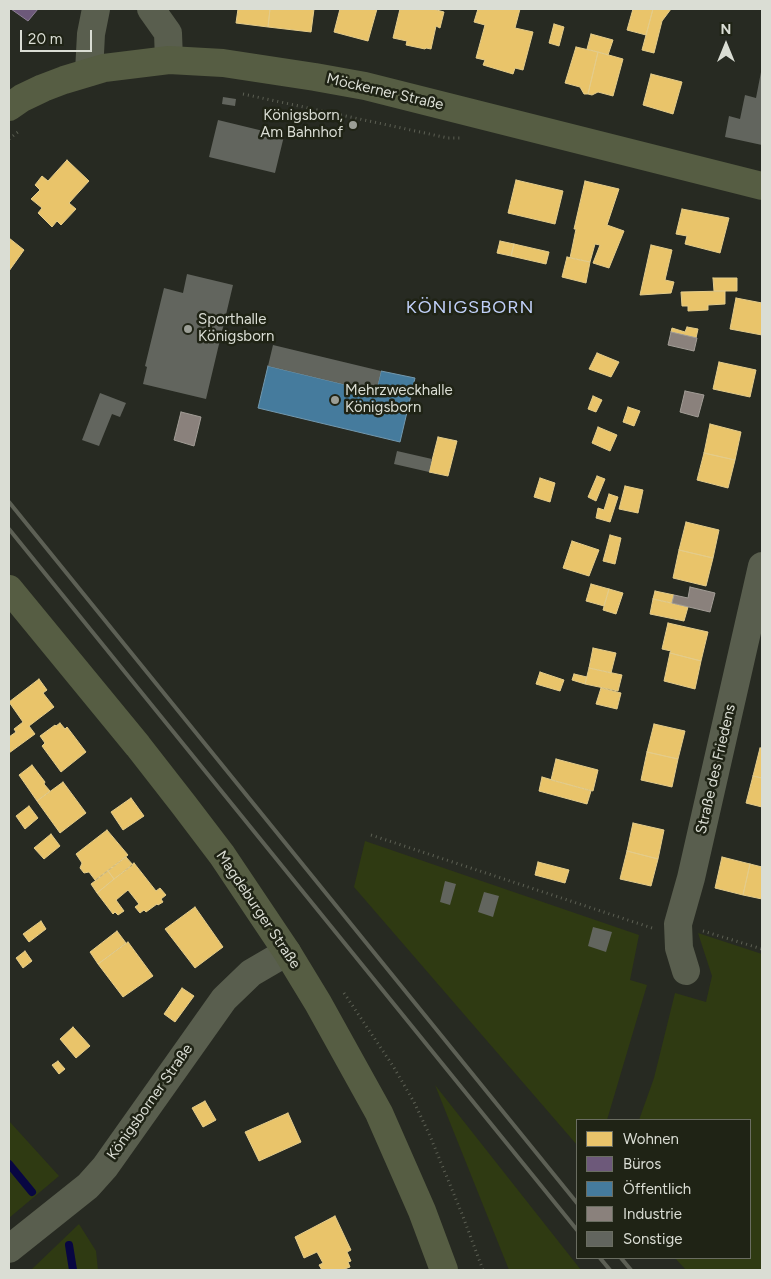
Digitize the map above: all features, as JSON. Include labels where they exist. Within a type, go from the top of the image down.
[{"type":"main road","name":"Möckerner Straße","points":[[17,117],[22,98],[43,88],[89,72],[118,66],[169,60],[196,60],[241,65],[365,86],[762,186]]},
{"type":"main road","name":"Magdeburger Straße","points":[[9,589],[138,746],[222,855],[286,952],[318,1003],[379,1113],[422,1211],[444,1270]]},
{"type":"street","points":[[89,72],[90,34],[96,9]]},
{"type":"street","points":[[151,9],[168,33],[169,60]]},
{"type":"street","name":"Straße des Friedens","points":[[686,972],[679,948],[679,930],[762,566]]},
{"type":"street","name":"Königsborner Straße","points":[[9,1249],[88,1186],[105,1167],[224,999],[251,973],[286,952]]},
{"type":"path","points":[[238,93],[448,138],[464,138]]},
{"type":"path","points":[[9,139],[17,117]]},
{"type":"path","points":[[371,835],[679,930],[762,949]]},
{"type":"path","points":[[344,992],[388,1057],[414,1102],[441,1162],[483,1270]]},
{"type":"green space","points":[[365,841],[639,935],[630,980],[647,985],[607,1119],[576,1119],[576,1144],[354,887]]},
{"type":"green space","points":[[698,933],[762,954],[762,1270],[686,1270],[676,1259],[751,1259],[751,1119],[639,1119],[654,1078],[675,993],[706,1002],[712,976]]},
{"type":"green space","points":[[435,1085],[581,1270],[509,1270]]},
{"type":"green space","points":[[9,1121],[59,1176],[9,1218]]},
{"type":"green space","points":[[79,1224],[96,1251],[98,1270],[31,1270]]},
{"type":"building: Wohnen","points":[[238,9],[270,9],[268,27],[236,23]]},
{"type":"building: Wohnen","points":[[270,9],[314,9],[311,32],[268,27]]},
{"type":"building: Wohnen","points":[[340,9],[377,9],[368,41],[334,32]]},
{"type":"building: Wohnen","points":[[400,9],[433,9],[444,12],[440,28],[436,26],[431,49],[406,45],[407,41],[393,38]]},
{"type":"building: Wohnen","points":[[478,9],[520,9],[515,28],[533,32],[523,70],[515,68],[513,74],[483,65],[485,60],[476,58],[485,25],[474,22]]},
{"type":"building: Wohnen","points":[[633,9],[653,9],[646,35],[627,30]]},
{"type":"building: Wohnen","points":[[653,9],[671,9],[662,21],[654,53],[642,50]]},
{"type":"building: Wohnen","points":[[554,24],[564,27],[559,46],[549,43]]},
{"type":"building: Wohnen","points":[[591,34],[613,40],[608,55],[587,49]]},
{"type":"building: Wohnen","points":[[576,47],[598,52],[588,94],[584,94],[580,87],[565,83]]},
{"type":"building: Wohnen","points":[[598,52],[623,59],[613,96],[598,92],[592,95],[588,94]]},
{"type":"building: Wohnen","points":[[651,74],[682,82],[673,114],[643,105]]},
{"type":"building: Wohnen","points":[[67,160],[89,181],[69,203],[76,209],[61,225],[57,221],[52,227],[38,213],[42,208],[31,199],[40,190],[35,185],[42,176],[48,181]]},
{"type":"building: Wohnen","points":[[516,180],[563,191],[555,224],[508,213]]},
{"type":"building: Wohnen","points":[[585,181],[619,189],[607,225],[624,231],[609,268],[593,263],[600,245],[595,244],[590,262],[570,258],[576,229],[574,229]]},
{"type":"building: Wohnen","points":[[682,209],[729,218],[720,253],[685,244],[687,236],[676,234]]},
{"type":"building: Wohnen","points":[[9,238],[24,250],[9,271]]},
{"type":"building: Wohnen","points":[[500,241],[514,244],[511,256],[497,253]]},
{"type":"building: Wohnen","points":[[514,244],[549,252],[546,264],[511,256]]},
{"type":"building: Wohnen","points":[[651,245],[672,250],[665,280],[674,282],[671,293],[640,295]]},
{"type":"building: Wohnen","points":[[567,257],[590,262],[586,283],[562,277]]},
{"type":"building: Wohnen","points":[[713,278],[737,278],[737,291],[714,291]]},
{"type":"building: Wohnen","points":[[725,291],[725,304],[708,305],[708,310],[688,311],[688,306],[682,306],[681,292]]},
{"type":"building: Wohnen","points":[[736,298],[762,303],[762,335],[730,329]]},
{"type":"building: Wohnen","points":[[687,327],[698,329],[696,338],[671,332],[672,328],[685,332]]},
{"type":"building: Wohnen","points":[[597,353],[619,362],[611,377],[589,369]]},
{"type":"building: Wohnen","points":[[719,362],[756,370],[750,397],[713,389]]},
{"type":"building: Wohnen","points":[[593,396],[602,400],[596,412],[588,409]]},
{"type":"building: Wohnen","points":[[628,407],[640,411],[634,426],[623,422]]},
{"type":"building: Wohnen","points":[[710,424],[741,432],[735,460],[704,453]]},
{"type":"building: Wohnen","points":[[598,427],[617,435],[610,451],[592,443]]},
{"type":"building: Wohnen","points":[[438,437],[457,441],[448,476],[429,472]]},
{"type":"building: Wohnen","points":[[704,453],[735,460],[728,488],[697,480]]},
{"type":"building: Wohnen","points":[[597,476],[605,479],[596,501],[588,497]]},
{"type":"building: Wohnen","points":[[540,478],[555,483],[550,502],[534,497]]},
{"type":"building: Wohnen","points":[[625,486],[643,490],[638,513],[619,509]]},
{"type":"building: Wohnen","points":[[609,494],[618,497],[610,522],[596,518],[598,508],[604,510]]},
{"type":"building: Wohnen","points":[[686,522],[719,530],[713,558],[679,550]]},
{"type":"building: Wohnen","points":[[610,535],[621,538],[615,564],[603,561]]},
{"type":"building: Wohnen","points":[[572,541],[599,550],[589,576],[563,568]]},
{"type":"building: Wohnen","points":[[679,550],[713,558],[706,586],[673,578]]},
{"type":"building: Wohnen","points":[[591,584],[609,589],[604,606],[586,601]]},
{"type":"building: Wohnen","points":[[609,589],[623,593],[616,614],[603,610]]},
{"type":"building: Wohnen","points":[[655,591],[674,595],[672,603],[653,599]]},
{"type":"building: Wohnen","points":[[653,599],[688,607],[684,621],[650,614]]},
{"type":"building: Wohnen","points":[[668,623],[708,632],[701,661],[662,649]]},
{"type":"building: Wohnen","points":[[593,648],[616,653],[611,673],[589,668]]},
{"type":"building: Wohnen","points":[[670,653],[701,661],[695,689],[664,681]]},
{"type":"building: Wohnen","points":[[589,668],[622,675],[618,691],[585,684]]},
{"type":"building: Wohnen","points":[[540,672],[564,680],[560,691],[536,684]]},
{"type":"building: Wohnen","points":[[574,674],[587,677],[585,684],[572,680]]},
{"type":"building: Wohnen","points":[[39,679],[47,690],[43,693],[54,707],[29,726],[35,734],[9,753],[9,737],[16,732],[14,729],[23,722],[9,702]]},
{"type":"building: Wohnen","points":[[601,688],[621,693],[617,709],[596,704]]},
{"type":"building: Wohnen","points":[[60,723],[65,729],[67,727],[86,752],[61,772],[42,746],[45,743],[40,736]]},
{"type":"building: Wohnen","points":[[654,724],[685,731],[678,759],[647,752]]},
{"type":"building: Wohnen","points":[[760,748],[762,748],[762,778],[753,776]]},
{"type":"building: Wohnen","points":[[647,752],[678,759],[672,787],[641,780]]},
{"type":"building: Wohnen","points":[[556,759],[598,770],[593,791],[551,780]]},
{"type":"building: Wohnen","points":[[32,765],[50,791],[37,801],[19,775]]},
{"type":"building: Wohnen","points":[[753,776],[762,778],[762,807],[746,803]]},
{"type":"building: Wohnen","points":[[542,777],[591,791],[587,804],[539,791]]},
{"type":"building: Wohnen","points":[[63,782],[86,813],[60,833],[37,801]]},
{"type":"building: Wohnen","points":[[131,798],[144,816],[123,830],[111,812]]},
{"type":"building: Wohnen","points":[[29,806],[38,818],[25,829],[16,816]]},
{"type":"building: Wohnen","points":[[633,823],[664,830],[658,859],[627,851]]},
{"type":"building: Wohnen","points":[[107,830],[128,855],[95,880],[89,872],[84,873],[80,868],[82,863],[76,854]]},
{"type":"building: Wohnen","points":[[51,834],[60,846],[44,859],[34,848]]},
{"type":"building: Wohnen","points":[[627,851],[658,859],[651,886],[620,879]]},
{"type":"building: Wohnen","points":[[126,857],[133,865],[114,879],[108,871]]},
{"type":"building: Wohnen","points":[[722,857],[750,864],[743,895],[715,888]]},
{"type":"building: Wohnen","points":[[538,862],[569,870],[565,883],[535,875]]},
{"type":"building: Wohnen","points":[[134,863],[156,891],[160,888],[166,895],[161,899],[163,902],[146,912],[144,910],[140,913],[135,907],[139,904],[128,890],[116,900],[124,911],[118,915],[115,912],[113,914],[97,893]]},
{"type":"building: Wohnen","points":[[750,864],[762,867],[762,899],[743,895]]},
{"type":"building: Wohnen","points":[[108,871],[114,879],[97,893],[91,884]]},
{"type":"building: Wohnen","points":[[195,907],[223,947],[195,968],[165,929]]},
{"type":"building: Wohnen","points":[[41,921],[46,929],[29,942],[23,934]]},
{"type":"building: Wohnen","points":[[117,931],[126,943],[98,964],[90,952]]},
{"type":"building: Wohnen","points":[[128,942],[153,976],[123,997],[98,964]]},
{"type":"building: Wohnen","points":[[25,951],[32,961],[23,968],[16,958]]},
{"type":"building: Wohnen","points":[[182,988],[194,996],[175,1022],[164,1014]]},
{"type":"building: Wohnen","points":[[73,1027],[90,1046],[76,1058],[60,1039]]},
{"type":"building: Wohnen","points":[[58,1061],[65,1069],[59,1074],[52,1065]]},
{"type":"building: Wohnen","points":[[205,1101],[216,1120],[203,1127],[192,1108]]},
{"type":"building: Wohnen","points":[[288,1113],[301,1142],[259,1161],[245,1132]]},
{"type":"building: Wohnen","points":[[335,1216],[351,1250],[347,1252],[351,1261],[348,1262],[350,1267],[342,1270],[322,1270],[319,1265],[323,1263],[317,1252],[304,1258],[295,1237]]},
{"type":"building: Büros","points":[[11,9],[38,9],[28,21]]},
{"type":"building: Öffentlich","name":"Mehrzweckhalle Königsborn","points":[[268,366],[376,392],[381,371],[415,378],[400,442],[258,408]]},
{"type":"building: Industrie","points":[[671,332],[697,338],[694,351],[668,345]]},
{"type":"building: Industrie","points":[[685,391],[704,395],[698,417],[680,412]]},
{"type":"building: Industrie","points":[[181,412],[201,417],[194,446],[174,440]]},
{"type":"building: Industrie","points":[[690,587],[715,593],[710,612],[672,603],[674,595],[688,598]]},
{"type":"building: Sonstige","points":[[761,72],[762,145],[725,137],[729,116],[740,119],[745,95],[756,98]]},
{"type":"building: Sonstige","points":[[223,97],[236,99],[235,106],[222,104]]},
{"type":"building: Sonstige","points":[[218,120],[284,136],[275,173],[209,157]]},
{"type":"building: Sonstige","name":"Sporthalle Königsborn","points":[[187,274],[233,285],[206,399],[143,384],[147,367],[145,366],[164,288],[183,293]]},
{"type":"building: Sonstige","points":[[273,345],[381,371],[376,392],[268,366]]},
{"type":"building: Sonstige","points":[[100,393],[126,403],[120,417],[112,414],[99,446],[82,440]]},
{"type":"building: Sonstige","points":[[397,451],[432,459],[429,472],[394,464]]},
{"type":"building: Sonstige","points":[[445,881],[456,884],[450,905],[440,902]]},
{"type":"building: Sonstige","points":[[484,892],[499,896],[493,917],[478,912]]},
{"type":"building: Sonstige","points":[[593,927],[612,932],[606,952],[588,946]]},
{"type":"waterway","points":[[9,1164],[32,1192]]},
{"type":"waterway","points":[[69,1245],[73,1270]]},
{"type":"railway","points":[[9,502],[576,1202]]},
{"type":"railway","points":[[9,529],[576,1229]]},
{"type":"railway","points":[[601,1259],[610,1270]]},
{"type":"railway","points":[[622,1259],[631,1270]]},
{"type":"place","name":"Königsborn, Am Bahnhof","points":[[353,125]]},
{"type":"place","name":"Sporthalle Königsborn","points":[[188,329]]},
{"type":"place","name":"Mehrzweckhalle Königsborn","points":[[335,400]]},
{"type":"district","name":"KÖNIGSBORN","points":[[470,308]]}]
